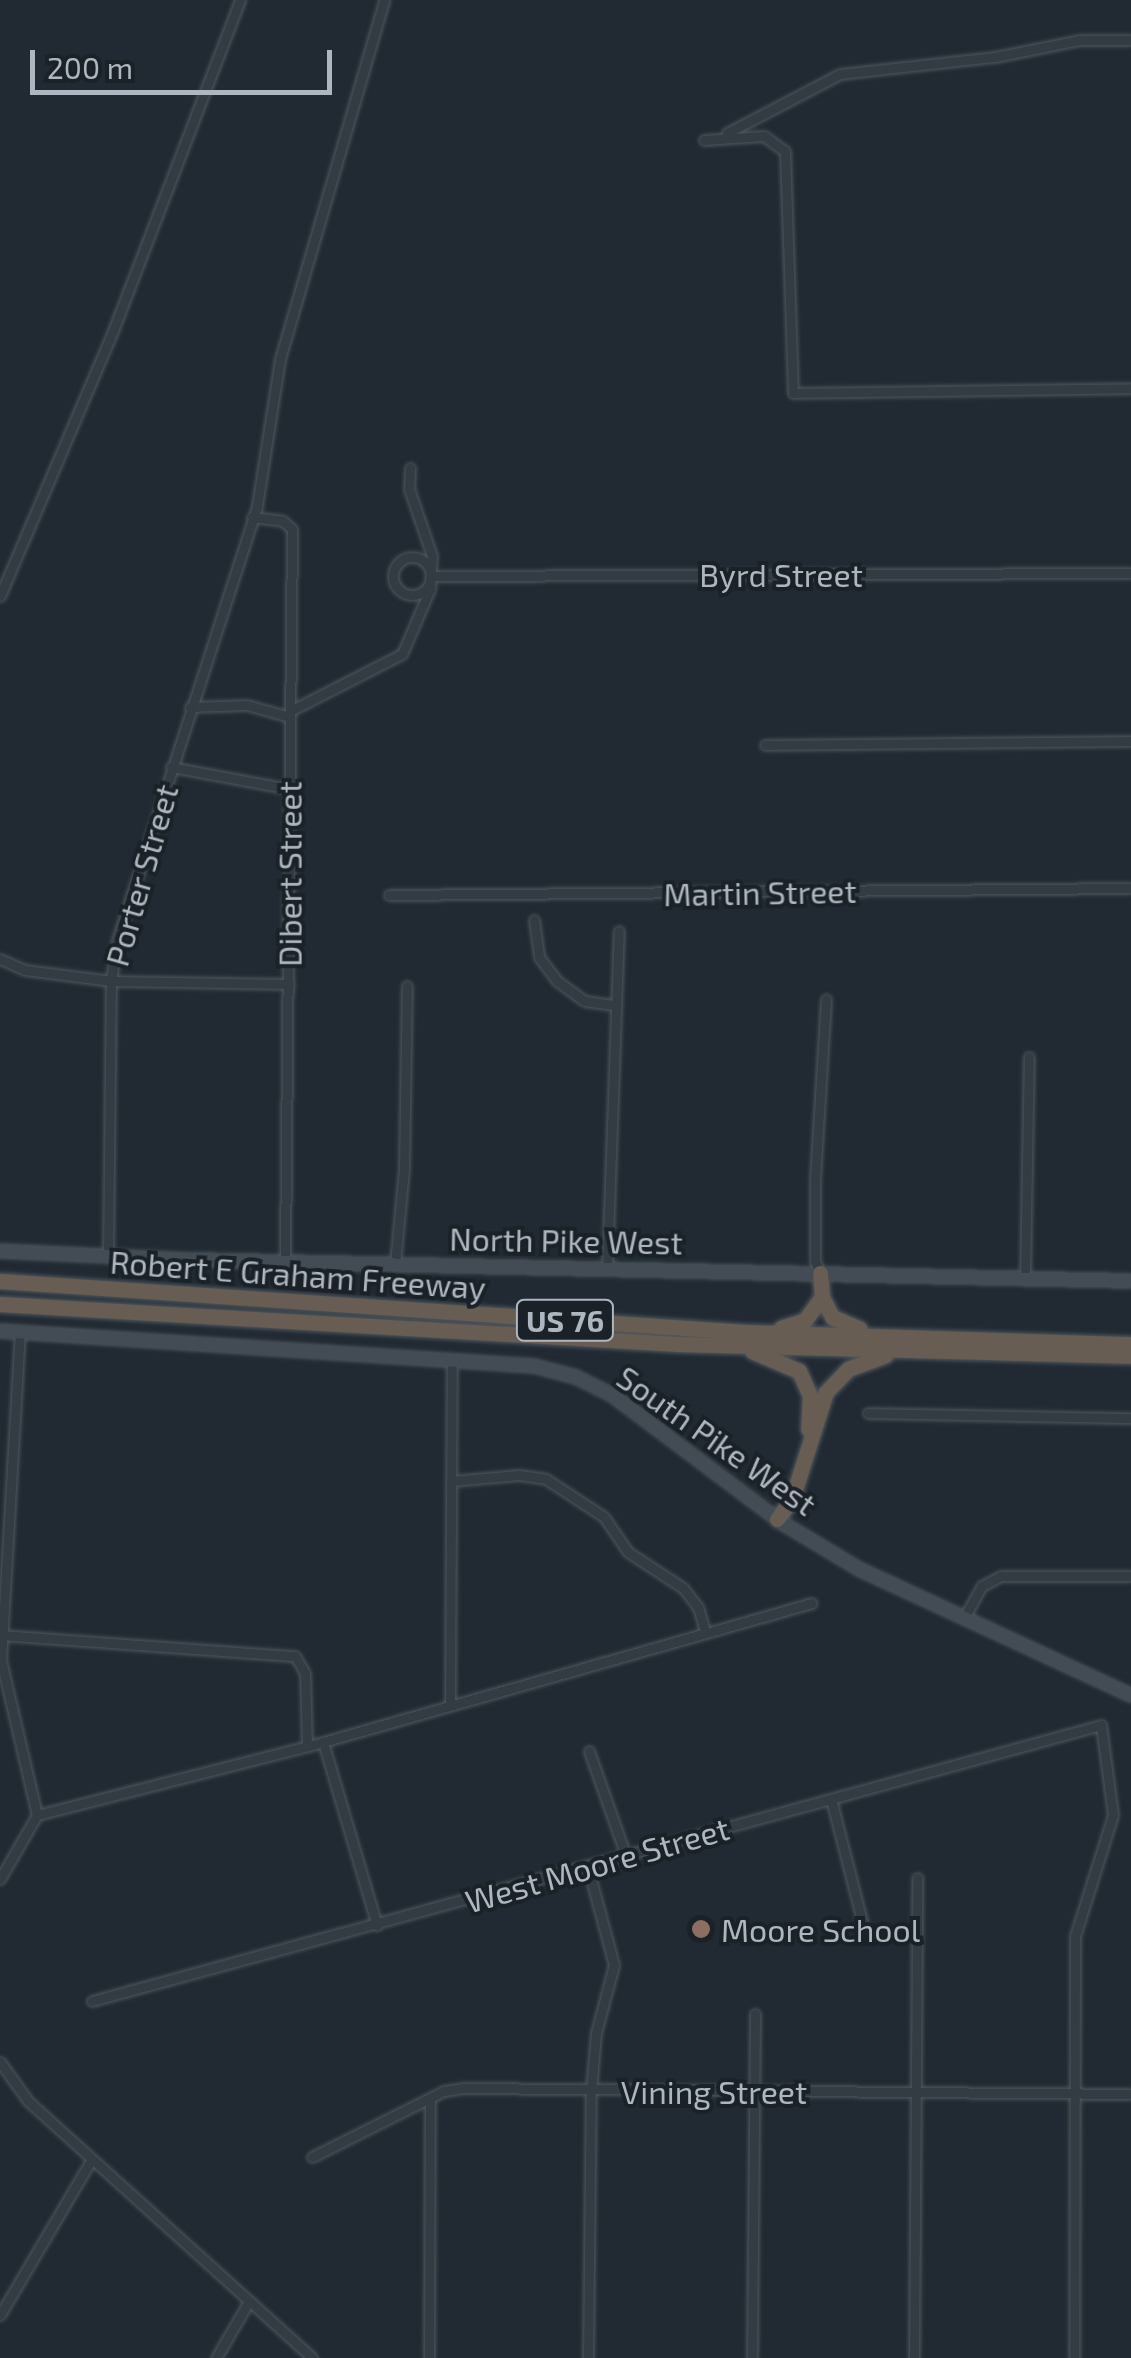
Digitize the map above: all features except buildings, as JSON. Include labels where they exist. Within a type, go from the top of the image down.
[{"type":"highway","points":[[820,1274],[822,1297],[838,1322],[912,1344]]},
{"type":"highway","name":"Robert E Graham Freeway","points":[[0,1281],[741,1339]]},
{"type":"highway","points":[[741,1339],[798,1325],[822,1297]]},
{"type":"highway","name":"Robert E Graham Freeway","points":[[0,1304],[1131,1356]]},
{"type":"highway","points":[[741,1339],[798,1371],[810,1396],[803,1468]]},
{"type":"highway","points":[[778,1518],[792,1499],[826,1392],[835,1380],[867,1360],[912,1344]]},
{"type":"highway","name":"Robert E Graham Freeway","points":[[912,1344],[1131,1344]]},
{"type":"main road","name":"North Pike West","points":[[0,1251],[285,1262],[1131,1280]]},
{"type":"main road","name":"South Pike West","points":[[0,1331],[452,1364],[534,1366],[576,1377],[612,1395],[778,1518],[859,1569],[1131,1695]]},
{"type":"street","points":[[0,596],[113,330],[240,0]]},
{"type":"street","name":"Porter Street","points":[[108,1257],[111,981],[117,940],[255,512],[280,359],[384,0]]},
{"type":"street","points":[[704,140],[720,136],[840,74],[995,57],[1080,40],[1131,40]]},
{"type":"street","points":[[720,136],[764,136],[786,151],[793,394],[1131,388]]},
{"type":"street","points":[[190,707],[246,705],[290,714],[402,654],[430,589],[432,556],[409,489],[410,468]]},
{"type":"street","name":"Dibert Street","points":[[255,512],[282,521],[292,529],[285,1262]]},
{"type":"street","name":"Byrd Street","points":[[414,557],[425,562],[431,576],[426,589],[414,594],[401,591],[393,577],[398,562],[414,557]]},
{"type":"street","name":"Byrd Street","points":[[431,576],[1131,573]]},
{"type":"street","points":[[765,746],[1131,741]]},
{"type":"street","points":[[172,767],[290,789]]},
{"type":"street","name":"Martin Street","points":[[389,895],[1131,888]]},
{"type":"street","points":[[534,920],[539,957],[557,981],[585,1001],[616,1006]]},
{"type":"street","points":[[607,1269],[619,931]]},
{"type":"street","points":[[0,959],[25,970],[111,981],[289,984]]},
{"type":"street","points":[[396,1264],[404,1170],[407,986]]},
{"type":"street","points":[[820,1274],[815,1261],[816,1179],[826,999]]},
{"type":"street","points":[[1025,1278],[1029,1057]]},
{"type":"street","points":[[0,1879],[37,1815],[3,1682],[0,1635],[20,1332]]},
{"type":"street","points":[[450,1706],[447,1673],[452,1364]]},
{"type":"street","points":[[868,1413],[1131,1418]]},
{"type":"street","points":[[451,1482],[519,1475],[546,1479],[604,1518],[628,1552],[683,1588],[698,1608],[705,1632]]},
{"type":"street","points":[[964,1618],[982,1586],[1000,1576],[1131,1576]]},
{"type":"street","points":[[37,1815],[323,1742],[812,1604]]},
{"type":"street","points":[[0,1635],[296,1656],[305,1672],[307,1746]]},
{"type":"street","name":"West Moore Street","points":[[92,2001],[1101,1726],[1113,1815],[1076,1926],[1076,2093]]},
{"type":"street","points":[[323,1742],[378,1925]]},
{"type":"street","points":[[590,1751],[626,1856]]},
{"type":"street","points":[[831,1799],[864,1928]]},
{"type":"street","points":[[588,1868],[614,1964],[596,2033],[592,2090],[588,2358]]},
{"type":"street","points":[[914,2358],[918,1878]]},
{"type":"street","points":[[752,2358],[756,2014]]},
{"type":"street","points":[[0,2062],[18,2091],[312,2358]]},
{"type":"street","name":"Vining Street","points":[[312,2156],[444,2091],[462,2088],[1131,2094]]},
{"type":"street","points":[[1074,2358],[1076,2093]]},
{"type":"street","points":[[429,2358],[430,2100]]},
{"type":"street","points":[[0,2315],[92,2159]]},
{"type":"street","points":[[216,2358],[249,2302]]},
{"type":"place","name":"Moore School","points":[[701,1929]]}]
